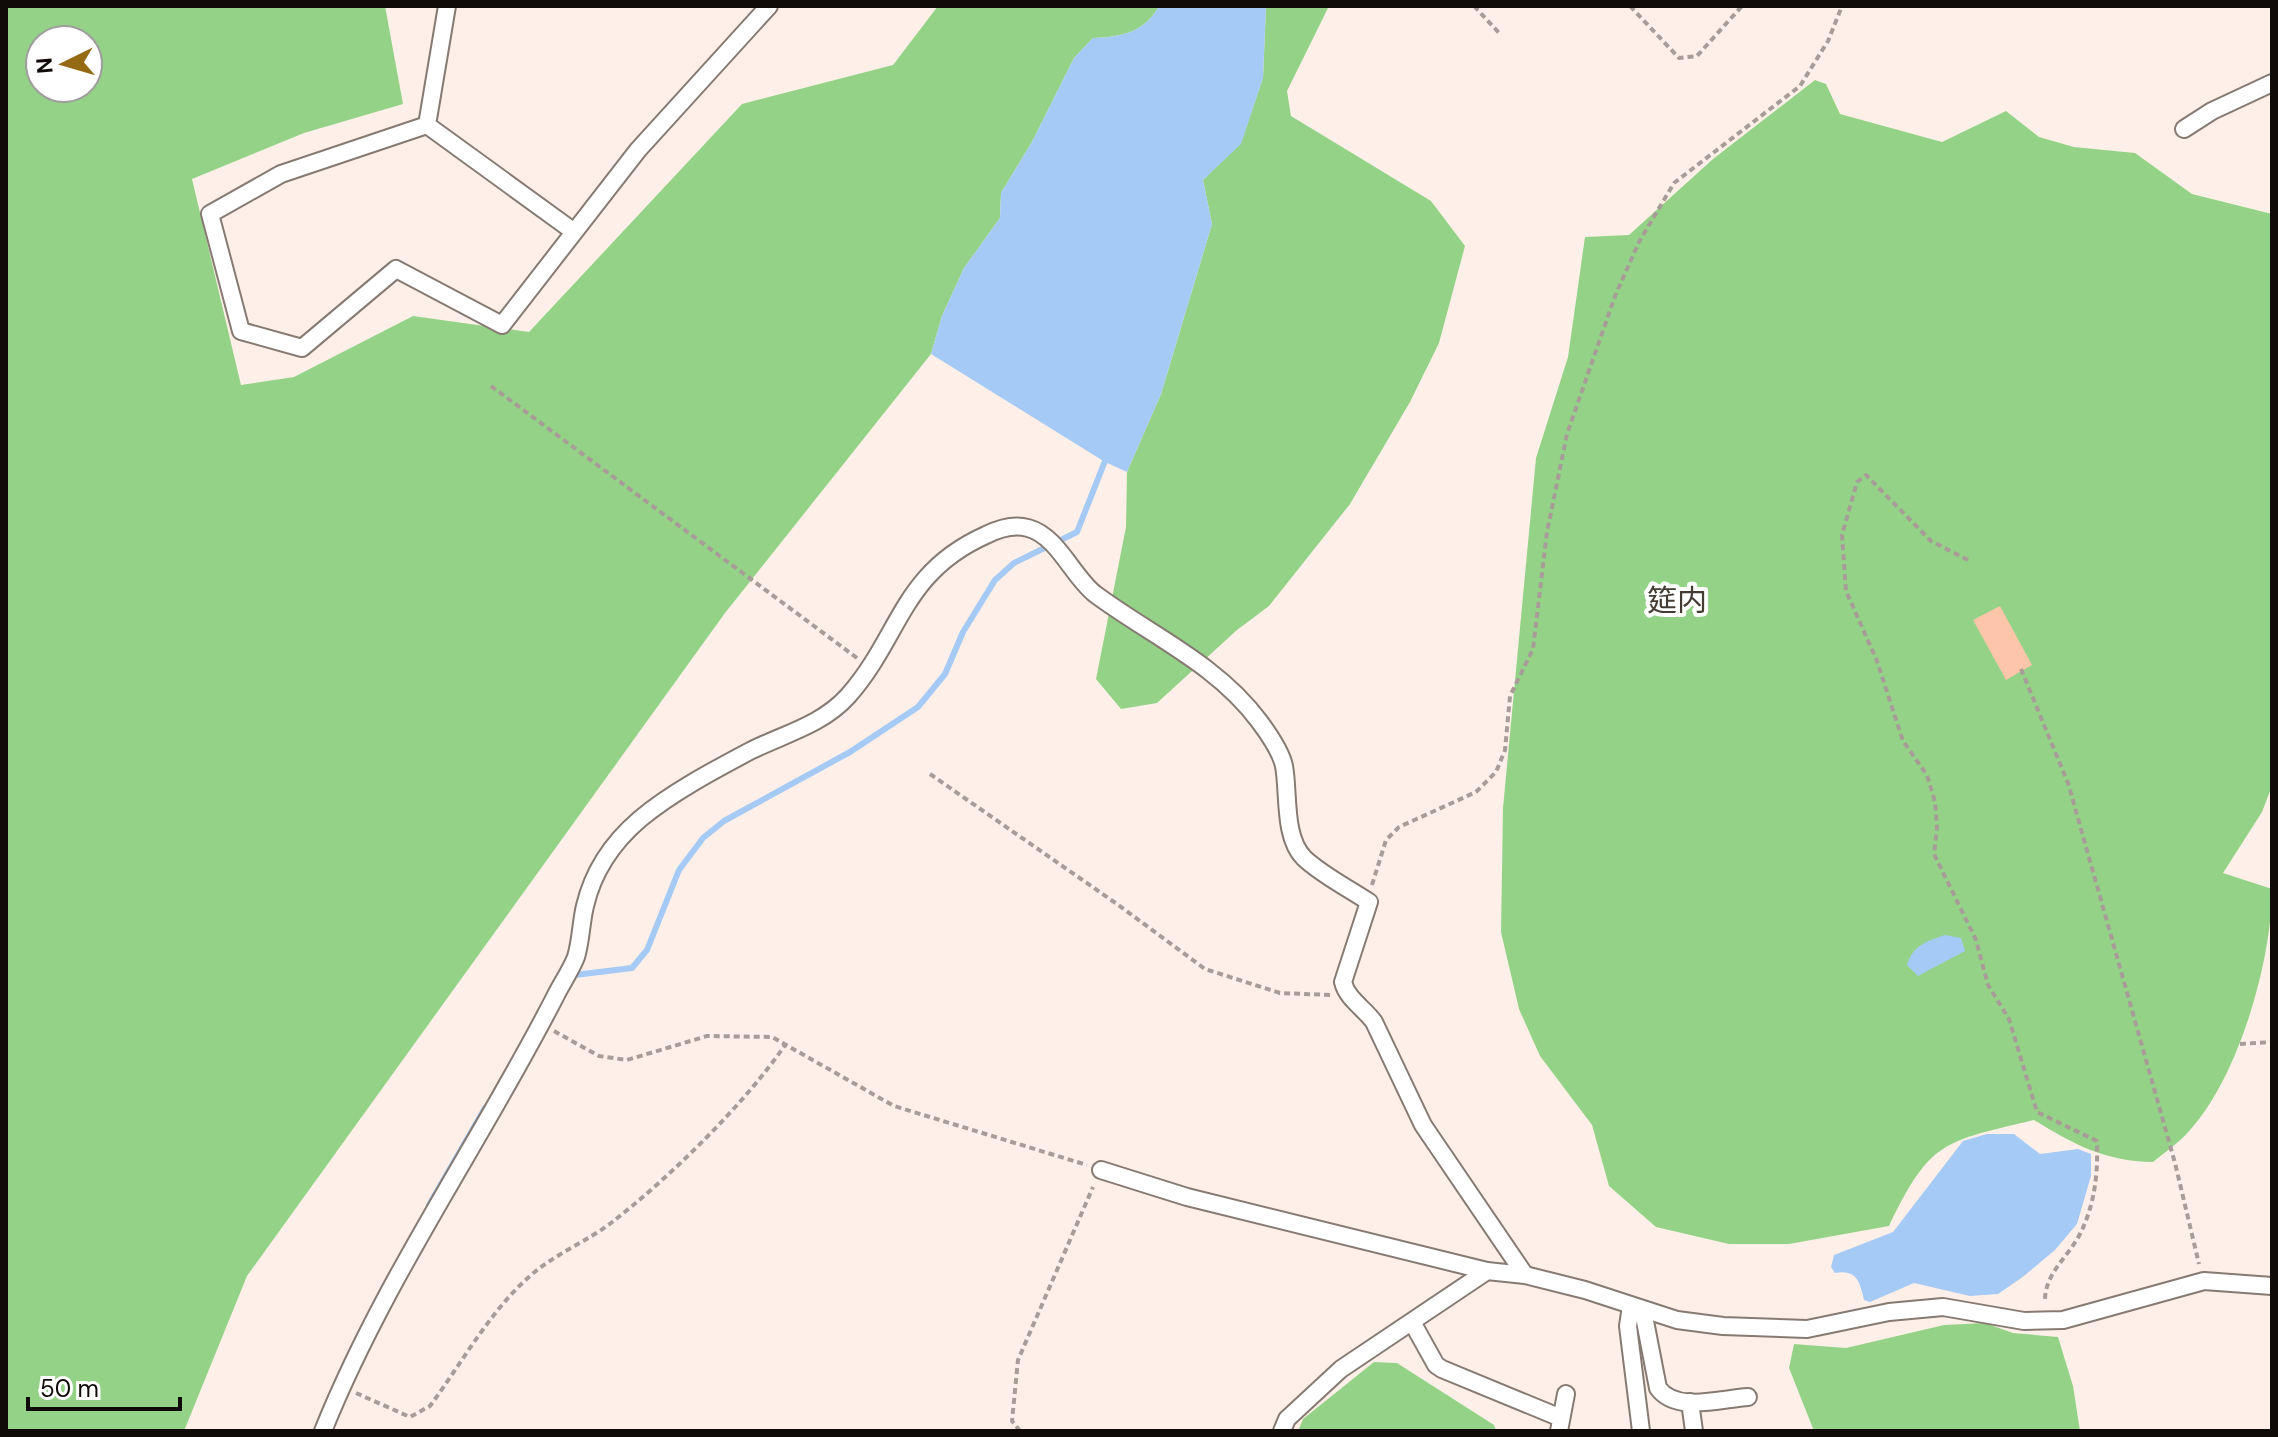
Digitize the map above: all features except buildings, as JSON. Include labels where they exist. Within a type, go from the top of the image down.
[{"type":"street","points":[[427,125],[447,6]]},
{"type":"street","points":[[427,125],[281,174],[210,214],[241,331],[302,348],[396,269],[502,325],[638,150],[769,6]]},
{"type":"street","points":[[2184,129],[2212,111],[2272,83]]},
{"type":"street","points":[[427,125],[573,231]]},
{"type":"street","points":[[323,1431],[341,1387],[407,1256],[541,1024],[576,957],[585,904],[595,875],[609,852],[640,819],[687,788],[751,751],[810,725],[843,701],[868,666],[905,601],[932,571],[971,542],[1000,528],[1027,528],[1044,537],[1092,592],[1176,645],[1258,719],[1284,763],[1285,808],[1301,855],[1369,902],[1343,982],[1346,994],[1364,1008],[1374,1022],[1423,1125],[1525,1275]]},
{"type":"street","points":[[1101,1170],[1187,1197],[1487,1271],[1525,1275],[1677,1320],[1723,1326],[1807,1329],[1889,1312],[1943,1307],[2024,1321],[2048,1320],[2083,1317],[2144,1296],[2204,1281],[2272,1286]]},
{"type":"street","points":[[1282,1431],[1287,1419],[1341,1369],[1487,1271]]},
{"type":"street","points":[[1637,1308],[1658,1388],[1671,1401],[1748,1397]]},
{"type":"street","points":[[1637,1308],[1628,1326],[1641,1431]]},
{"type":"street","points":[[1412,1322],[1436,1365],[1560,1424],[1566,1394]]},
{"type":"street","points":[[1690,1402],[1694,1431]]},
{"type":"path","points":[[1474,6],[1501,35]]},
{"type":"path","points":[[1630,6],[1679,58],[1687,60],[1697,56],[1742,6]]},
{"type":"path","points":[[1369,902],[1377,858],[1386,840],[1399,827],[1476,792],[1496,772],[1505,750],[1510,696],[1533,649],[1547,532],[1567,434],[1615,296],[1639,242],[1674,183],[1800,86],[1828,41],[1842,6]]},
{"type":"path","points":[[491,386],[868,666]]},
{"type":"path","points":[[1968,560],[1931,541],[1866,475],[1857,482],[1842,535],[1846,591],[1877,661],[1903,741],[1927,775],[1936,815],[1934,854],[1971,929],[1988,985],[2009,1019],[2037,1112],[2097,1141],[2092,1206],[2080,1234],[2048,1278],[2044,1299],[2048,1320]]},
{"type":"path","points":[[2021,669],[2068,783],[2175,1163],[2204,1281]]},
{"type":"path","points":[[930,774],[1205,969],[1280,993],[1311,997],[1346,994]]},
{"type":"path","points":[[541,1024],[599,1056],[627,1060],[707,1036],[772,1037],[894,1106],[1101,1170],[1018,1360],[1012,1421],[1020,1431]]},
{"type":"path","points":[[2240,1044],[2272,1042]]},
{"type":"path","points":[[341,1387],[410,1417],[430,1406],[512,1293],[531,1274],[612,1222],[649,1189],[759,1084],[785,1045]]},
{"type":"green space","points":[[6,6],[385,6],[403,104],[304,133],[192,179],[241,385],[294,377],[413,316],[529,332],[742,104],[893,65],[938,6],[1159,6],[1140,27],[1123,34],[1093,38],[1074,58],[1032,142],[1001,193],[1000,218],[964,268],[942,316],[931,354],[725,613],[247,1276],[184,1431],[6,1431]]},
{"type":"green space","points":[[1266,6],[1329,6],[1287,91],[1291,116],[1431,201],[1465,246],[1439,343],[1410,402],[1350,504],[1269,606],[1237,630],[1157,703],[1121,709],[1096,679],[1126,527],[1127,472],[1161,394],[1212,224],[1203,180],[1241,143],[1263,78]]},
{"type":"green space","points":[[1815,80],[1826,84],[1840,114],[1942,142],[2006,111],[2039,137],[2074,147],[2135,153],[2192,194],[2272,214],[2272,786],[2262,812],[2223,873],[2272,889],[2270,918],[2259,982],[2237,1049],[2223,1080],[2190,1130],[2153,1162],[2120,1159],[2090,1150],[2034,1120],[1960,1140],[1944,1149],[1917,1176],[1889,1226],[1789,1244],[1729,1244],[1656,1227],[1609,1186],[1592,1125],[1540,1056],[1519,1009],[1501,932],[1503,808],[1536,458],[1568,357],[1585,237],[1629,235],[1713,159]]},
{"type":"green space","points":[[1985,1323],[2013,1333],[2058,1337],[2073,1386],[2080,1431],[1814,1431],[1789,1368],[1794,1344],[1846,1348],[1944,1325]]},
{"type":"green space","points":[[1374,1362],[1397,1363],[1494,1425],[1496,1431],[1298,1431],[1303,1419]]},
{"type":"water","points":[[1159,6],[1266,6],[1263,78],[1241,144],[1203,180],[1212,224],[1161,394],[1127,472],[1105,462],[931,354],[942,316],[964,268],[1000,218],[1001,193],[1032,142],[1074,58],[1093,38],[1123,34],[1140,27]]},
{"type":"water","points":[[1945,935],[1961,938],[1965,951],[1918,976],[1907,965],[1913,953],[1927,942]]},
{"type":"water","points":[[1987,1134],[2014,1134],[2040,1154],[2078,1149],[2091,1154],[2091,1176],[2077,1224],[2055,1250],[1998,1294],[1970,1296],[1914,1283],[1870,1302],[1864,1300],[1856,1278],[1848,1273],[1835,1273],[1831,1267],[1834,1255],[1893,1232],[1963,1141]]},
{"type":"waterway","points":[[571,979],[575,975],[632,968],[647,950],[679,870],[703,838],[724,821],[850,752],[918,707],[945,674],[963,632],[995,580],[1014,563],[1077,532],[1107,456]]},
{"type":"waterway","points":[[429,1205],[485,1108]]},
{"type":"district","name":"筵内","points":[[1677,601]]}]
